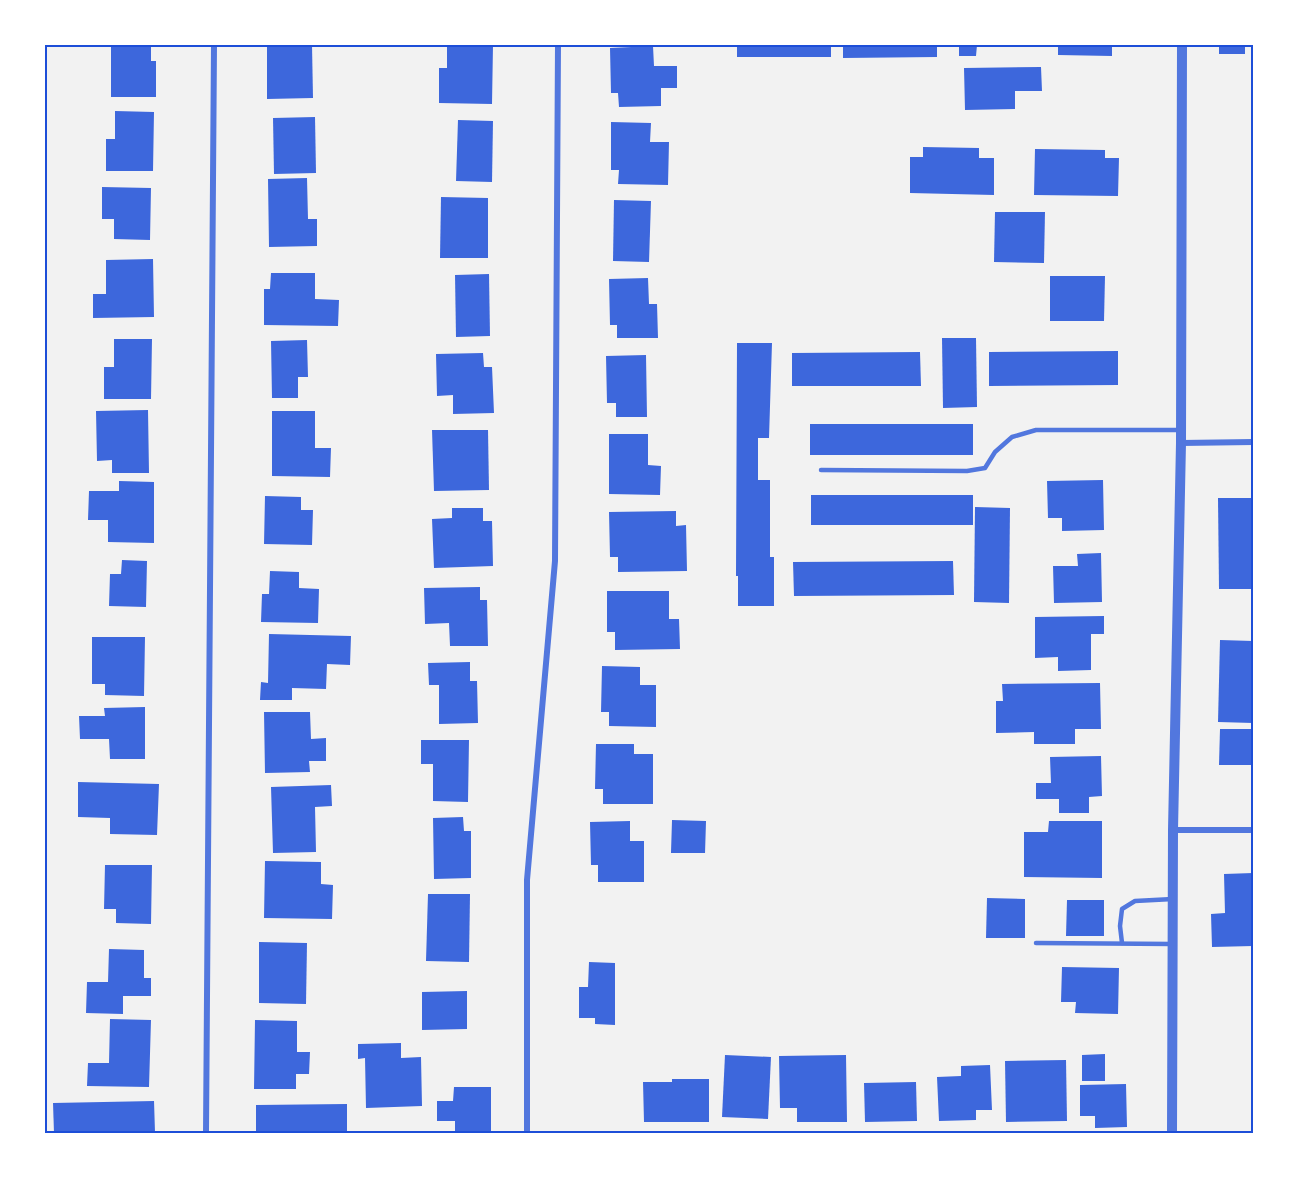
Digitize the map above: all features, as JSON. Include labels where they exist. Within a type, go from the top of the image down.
[{"type":"street","points":[[206,1133],[214,45]]},
{"type":"street","points":[[527,1133],[527,880],[555,561],[558,45]]},
{"type":"street","points":[[1172,1133],[1173,830],[1181,443],[1182,45]]},
{"type":"street","points":[[1181,443],[1253,442]]},
{"type":"street","points":[[1173,830],[1253,830]]},
{"type":"lane","points":[[821,470],[967,471],[985,468],[995,452],[1012,437],[1036,430],[1181,430]]},
{"type":"lane","points":[[1122,943],[1120,926],[1122,909],[1135,901],[1173,899]]},
{"type":"lane","points":[[1036,943],[1173,944]]},
{"type":"building","points":[[111,45],[151,45],[151,61],[156,61],[156,97],[111,97]]},
{"type":"building","points":[[267,45],[312,45],[313,98],[267,99]]},
{"type":"building","points":[[447,45],[493,45],[492,104],[439,103],[439,68],[447,68]]},
{"type":"building","points":[[737,45],[831,45],[831,57],[737,57]]},
{"type":"building","points":[[843,45],[937,45],[937,57],[843,58]]},
{"type":"building","points":[[959,45],[977,45],[976,56],[959,56]]},
{"type":"building","points":[[1058,45],[1112,45],[1112,56],[1058,55]]},
{"type":"building","points":[[1219,45],[1245,45],[1245,54],[1219,54]]},
{"type":"building","points":[[653,46],[654,66],[677,66],[677,88],[661,88],[661,106],[619,107],[618,93],[611,93],[610,48]]},
{"type":"building","points":[[1041,67],[1042,91],[1015,91],[1015,109],[965,110],[964,68]]},
{"type":"building","points":[[115,111],[154,112],[153,171],[106,171],[106,139],[115,139]]},
{"type":"building","points":[[315,117],[316,173],[274,174],[273,118]]},
{"type":"building","points":[[458,120],[493,121],[492,182],[456,181]]},
{"type":"building","points":[[611,122],[651,123],[650,142],[669,142],[668,185],[618,184],[619,170],[611,170]]},
{"type":"building","points":[[923,147],[979,148],[979,158],[994,158],[994,195],[910,193],[910,157],[923,157]]},
{"type":"building","points":[[1035,149],[1105,150],[1105,158],[1119,158],[1118,196],[1034,195]]},
{"type":"building","points":[[307,178],[308,219],[317,219],[317,246],[269,247],[268,179]]},
{"type":"building","points":[[102,187],[151,188],[150,240],[114,239],[114,219],[102,219]]},
{"type":"building","points":[[441,197],[488,198],[488,258],[440,258]]},
{"type":"building","points":[[614,200],[651,201],[649,262],[613,261]]},
{"type":"building","points":[[995,212],[1045,212],[1044,263],[994,262]]},
{"type":"building","points":[[153,259],[154,317],[93,318],[93,294],[106,294],[106,260]]},
{"type":"building","points":[[271,273],[315,273],[315,299],[339,300],[338,326],[264,325],[264,289],[270,289]]},
{"type":"building","points":[[489,274],[490,336],[456,337],[455,275]]},
{"type":"building","points":[[1050,276],[1105,276],[1104,321],[1050,321]]},
{"type":"building","points":[[648,278],[649,304],[657,304],[658,338],[617,338],[617,325],[610,325],[609,279]]},
{"type":"building","points":[[942,338],[976,338],[977,407],[943,408]]},
{"type":"building","points":[[114,339],[152,339],[151,399],[104,399],[104,367],[114,367]]},
{"type":"building","points":[[307,340],[308,377],[298,377],[298,398],[272,398],[271,341]]},
{"type":"building","points":[[737,343],[772,343],[769,438],[758,438],[758,480],[770,480],[770,557],[774,557],[774,606],[738,606],[738,576],[736,576]]},
{"type":"building","points":[[1118,351],[1118,385],[989,386],[989,352]]},
{"type":"building","points":[[920,352],[921,386],[792,386],[792,353]]},
{"type":"building","points":[[483,353],[484,367],[492,367],[494,413],[453,414],[453,395],[437,396],[436,354]]},
{"type":"building","points":[[646,355],[647,417],[616,417],[616,403],[607,403],[606,356]]},
{"type":"building","points":[[148,410],[149,473],[112,473],[112,460],[97,461],[96,411]]},
{"type":"building","points":[[272,411],[315,411],[315,448],[331,448],[330,477],[272,476]]},
{"type":"building","points":[[810,424],[973,424],[973,455],[810,455]]},
{"type":"building","points":[[432,430],[488,430],[489,490],[434,491]]},
{"type":"building","points":[[609,434],[648,434],[648,465],[661,466],[660,495],[609,494]]},
{"type":"building","points":[[1103,480],[1104,530],[1062,531],[1062,518],[1048,518],[1047,481]]},
{"type":"building","points":[[119,481],[154,482],[154,543],[108,542],[108,520],[88,520],[89,491],[119,491]]},
{"type":"building","points":[[811,495],[973,495],[973,525],[811,525]]},
{"type":"building","points":[[265,496],[301,497],[301,510],[313,510],[312,545],[264,544]]},
{"type":"building","points":[[1218,498],[1253,498],[1253,589],[1219,589]]},
{"type":"building","points":[[975,507],[1010,508],[1009,603],[974,602]]},
{"type":"building","points":[[452,508],[483,508],[483,521],[492,521],[493,566],[434,568],[432,519],[452,518]]},
{"type":"building","points":[[676,511],[676,526],[686,525],[687,571],[618,572],[618,557],[610,557],[609,512]]},
{"type":"building","points":[[1101,553],[1102,602],[1054,603],[1053,566],[1078,566],[1077,554]]},
{"type":"building","points":[[122,560],[147,561],[146,607],[109,606],[110,574],[121,574]]},
{"type":"building","points":[[953,561],[954,595],[794,596],[793,562]]},
{"type":"building","points":[[270,571],[299,572],[299,588],[319,589],[318,623],[261,622],[262,594],[269,594]]},
{"type":"building","points":[[480,587],[480,600],[487,600],[488,646],[450,646],[449,623],[425,624],[424,588]]},
{"type":"building","points":[[607,591],[669,591],[669,619],[679,619],[680,649],[615,650],[615,632],[607,632]]},
{"type":"building","points":[[1104,616],[1104,634],[1091,634],[1091,670],[1058,671],[1058,657],[1035,658],[1035,617]]},
{"type":"building","points":[[269,634],[351,636],[350,665],[327,664],[326,689],[292,688],[292,700],[260,700],[261,682],[268,683]]},
{"type":"building","points":[[92,637],[145,637],[144,696],[105,695],[105,684],[92,684]]},
{"type":"building","points":[[1220,640],[1253,641],[1253,723],[1218,722]]},
{"type":"building","points":[[470,662],[470,681],[477,681],[478,723],[439,724],[439,685],[429,685],[428,663]]},
{"type":"building","points":[[602,666],[640,667],[640,685],[656,685],[656,727],[609,726],[609,712],[601,712]]},
{"type":"building","points":[[1100,683],[1101,729],[1075,729],[1075,744],[1034,744],[1034,732],[996,733],[996,701],[1003,701],[1002,684]]},
{"type":"building","points":[[145,707],[145,759],[110,759],[109,739],[80,739],[79,716],[105,716],[104,708]]},
{"type":"building","points":[[264,712],[310,712],[311,739],[326,738],[326,761],[309,761],[310,772],[265,773]]},
{"type":"building","points":[[1220,729],[1253,729],[1253,765],[1219,765]]},
{"type":"building","points":[[421,740],[469,740],[468,802],[433,801],[433,764],[421,764]]},
{"type":"building","points":[[596,744],[634,744],[634,754],[653,754],[653,804],[603,804],[603,789],[595,789]]},
{"type":"building","points":[[1101,756],[1102,796],[1089,797],[1089,813],[1059,813],[1059,799],[1036,799],[1036,783],[1051,783],[1050,757]]},
{"type":"building","points":[[78,782],[159,784],[157,835],[110,834],[110,818],[78,817]]},
{"type":"building","points":[[331,785],[332,806],[315,807],[316,852],[273,853],[271,787]]},
{"type":"building","points":[[463,817],[464,831],[471,831],[471,878],[434,879],[433,818]]},
{"type":"building","points":[[672,820],[706,821],[705,853],[671,853]]},
{"type":"building","points":[[630,821],[630,841],[644,841],[644,882],[598,882],[598,865],[591,865],[590,822]]},
{"type":"building","points":[[1049,821],[1102,821],[1102,878],[1024,877],[1024,832],[1048,832]]},
{"type":"building","points":[[265,861],[321,862],[321,884],[333,885],[332,919],[264,918]]},
{"type":"building","points":[[105,865],[152,865],[151,924],[116,923],[116,909],[104,909]]},
{"type":"building","points":[[1253,873],[1253,946],[1212,947],[1211,914],[1225,913],[1224,874]]},
{"type":"building","points":[[428,894],[470,894],[469,962],[426,961]]},
{"type":"building","points":[[987,898],[1025,899],[1025,938],[986,938]]},
{"type":"building","points":[[1067,900],[1104,900],[1104,936],[1066,936]]},
{"type":"building","points":[[259,942],[307,943],[306,1004],[259,1003]]},
{"type":"building","points":[[109,949],[144,950],[144,978],[151,978],[151,996],[123,996],[123,1014],[86,1013],[87,982],[108,982]]},
{"type":"building","points":[[589,962],[615,963],[615,1025],[595,1024],[595,1018],[579,1018],[579,987],[588,987]]},
{"type":"building","points":[[1062,967],[1119,968],[1118,1014],[1075,1013],[1076,1002],[1061,1002]]},
{"type":"building","points":[[467,991],[467,1029],[422,1030],[422,992]]},
{"type":"building","points":[[110,1019],[151,1020],[149,1087],[87,1086],[88,1063],[109,1063]]},
{"type":"building","points":[[255,1020],[297,1021],[297,1052],[310,1052],[309,1074],[296,1074],[296,1089],[254,1089]]},
{"type":"building","points":[[401,1043],[401,1058],[421,1057],[422,1106],[366,1108],[365,1058],[358,1059],[358,1044]]},
{"type":"building","points":[[1105,1054],[1105,1081],[1082,1081],[1082,1055]]},
{"type":"building","points":[[725,1055],[771,1057],[768,1119],[722,1117]]},
{"type":"building","points":[[846,1055],[847,1122],[797,1122],[797,1108],[780,1108],[779,1056]]},
{"type":"building","points":[[1066,1060],[1067,1121],[1006,1122],[1005,1061]]},
{"type":"building","points":[[990,1065],[992,1110],[976,1110],[976,1120],[939,1121],[937,1077],[961,1076],[961,1066]]},
{"type":"building","points":[[672,1079],[709,1079],[709,1122],[644,1122],[643,1082],[672,1082]]},
{"type":"building","points":[[916,1082],[917,1121],[865,1122],[864,1083]]},
{"type":"building","points":[[1126,1084],[1127,1127],[1095,1128],[1095,1116],[1080,1116],[1080,1085]]},
{"type":"building","points":[[454,1087],[491,1087],[491,1132],[455,1132],[455,1121],[437,1121],[437,1101],[453,1101]]},
{"type":"building","points":[[154,1101],[155,1133],[54,1133],[53,1103]]},
{"type":"building","points":[[347,1104],[347,1133],[256,1133],[256,1105]]}]
